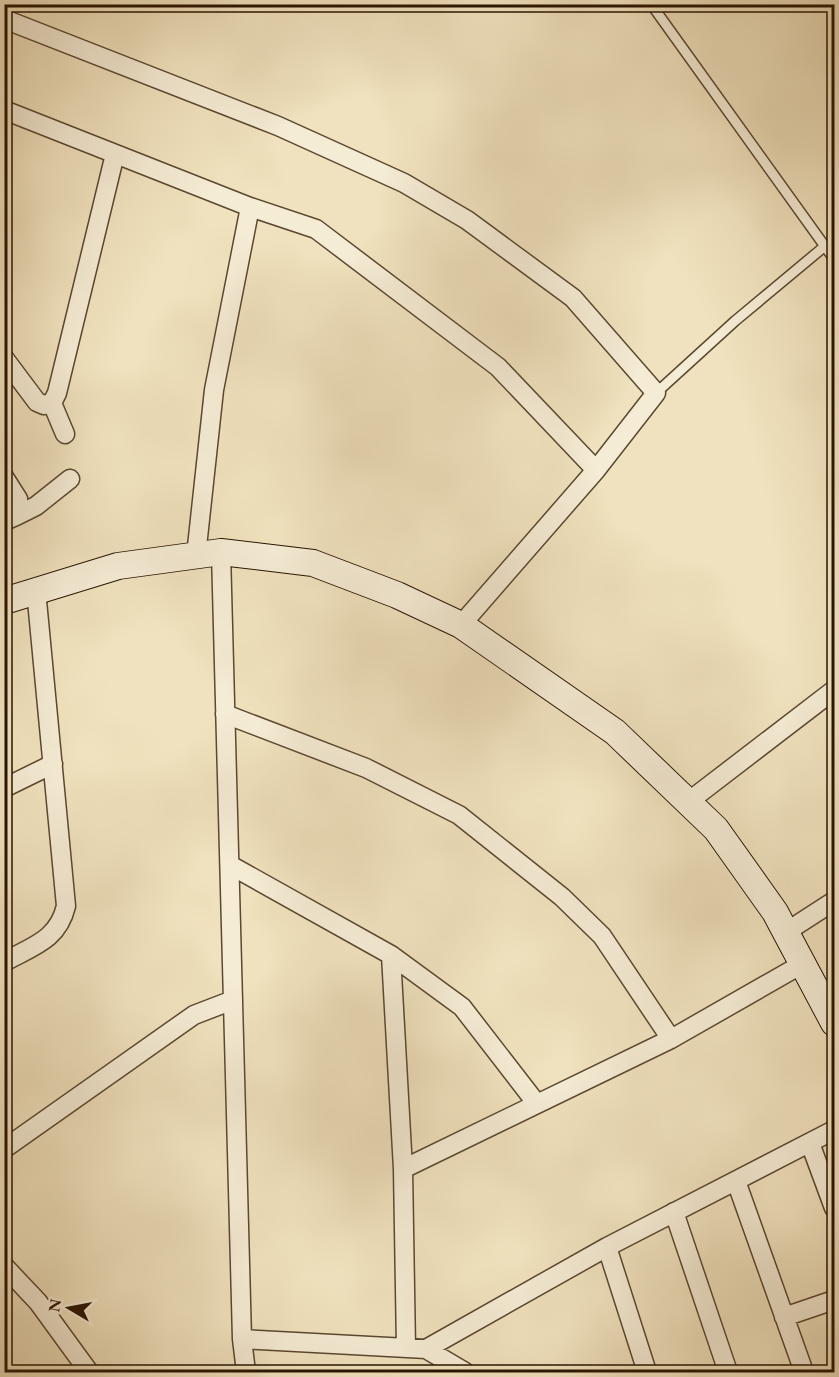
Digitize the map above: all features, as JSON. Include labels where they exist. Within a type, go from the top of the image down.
[{"type":"street","points":[[4,19],[278,126],[404,183],[467,220],[573,297],[656,393],[596,470],[461,625]]},
{"type":"street","points":[[4,110],[250,207],[316,230],[498,367],[596,470]]},
{"type":"street","points":[[65,434],[52,403],[57,393],[115,154]]},
{"type":"street","points":[[246,1372],[242,1339],[225,714],[208,554],[214,390],[250,207]]},
{"type":"street","points":[[4,358],[37,402],[44,405],[52,403]]},
{"type":"street","points":[[4,477],[18,498],[10,518]]},
{"type":"street","points":[[10,518],[36,506],[70,479]]},
{"type":"street","points":[[4,601],[118,566],[208,554],[313,563],[397,596],[461,625],[615,732],[716,829],[775,912],[834,1023]]},
{"type":"street","points":[[4,962],[53,935],[62,922],[66,906],[36,590]]},
{"type":"street","points":[[688,802],[834,690]]},
{"type":"street","points":[[225,714],[366,768],[459,815],[562,897],[602,936],[671,1039]]},
{"type":"street","points":[[4,788],[53,764]]},
{"type":"street","points":[[230,865],[391,955],[462,1007],[537,1104]]},
{"type":"street","points":[[786,932],[834,901]]},
{"type":"street","points":[[391,955],[403,1169],[406,1348]]},
{"type":"street","points":[[403,1169],[671,1039],[804,963]]},
{"type":"street","points":[[4,1149],[194,1015],[233,1000]]},
{"type":"street","points":[[426,1349],[607,1247],[834,1130]]},
{"type":"street","points":[[810,1143],[834,1208]]},
{"type":"street","points":[[736,1181],[804,1372]]},
{"type":"street","points":[[674,1212],[728,1372]]},
{"type":"street","points":[[607,1247],[647,1372]]},
{"type":"street","points":[[4,1266],[38,1302],[89,1372]]},
{"type":"street","points":[[784,1317],[834,1300]]},
{"type":"street","points":[[242,1339],[426,1349],[465,1372]]},
{"type":"lane","points":[[651,4],[834,259]]},
{"type":"lane","points":[[656,393],[735,321],[825,246]]}]
